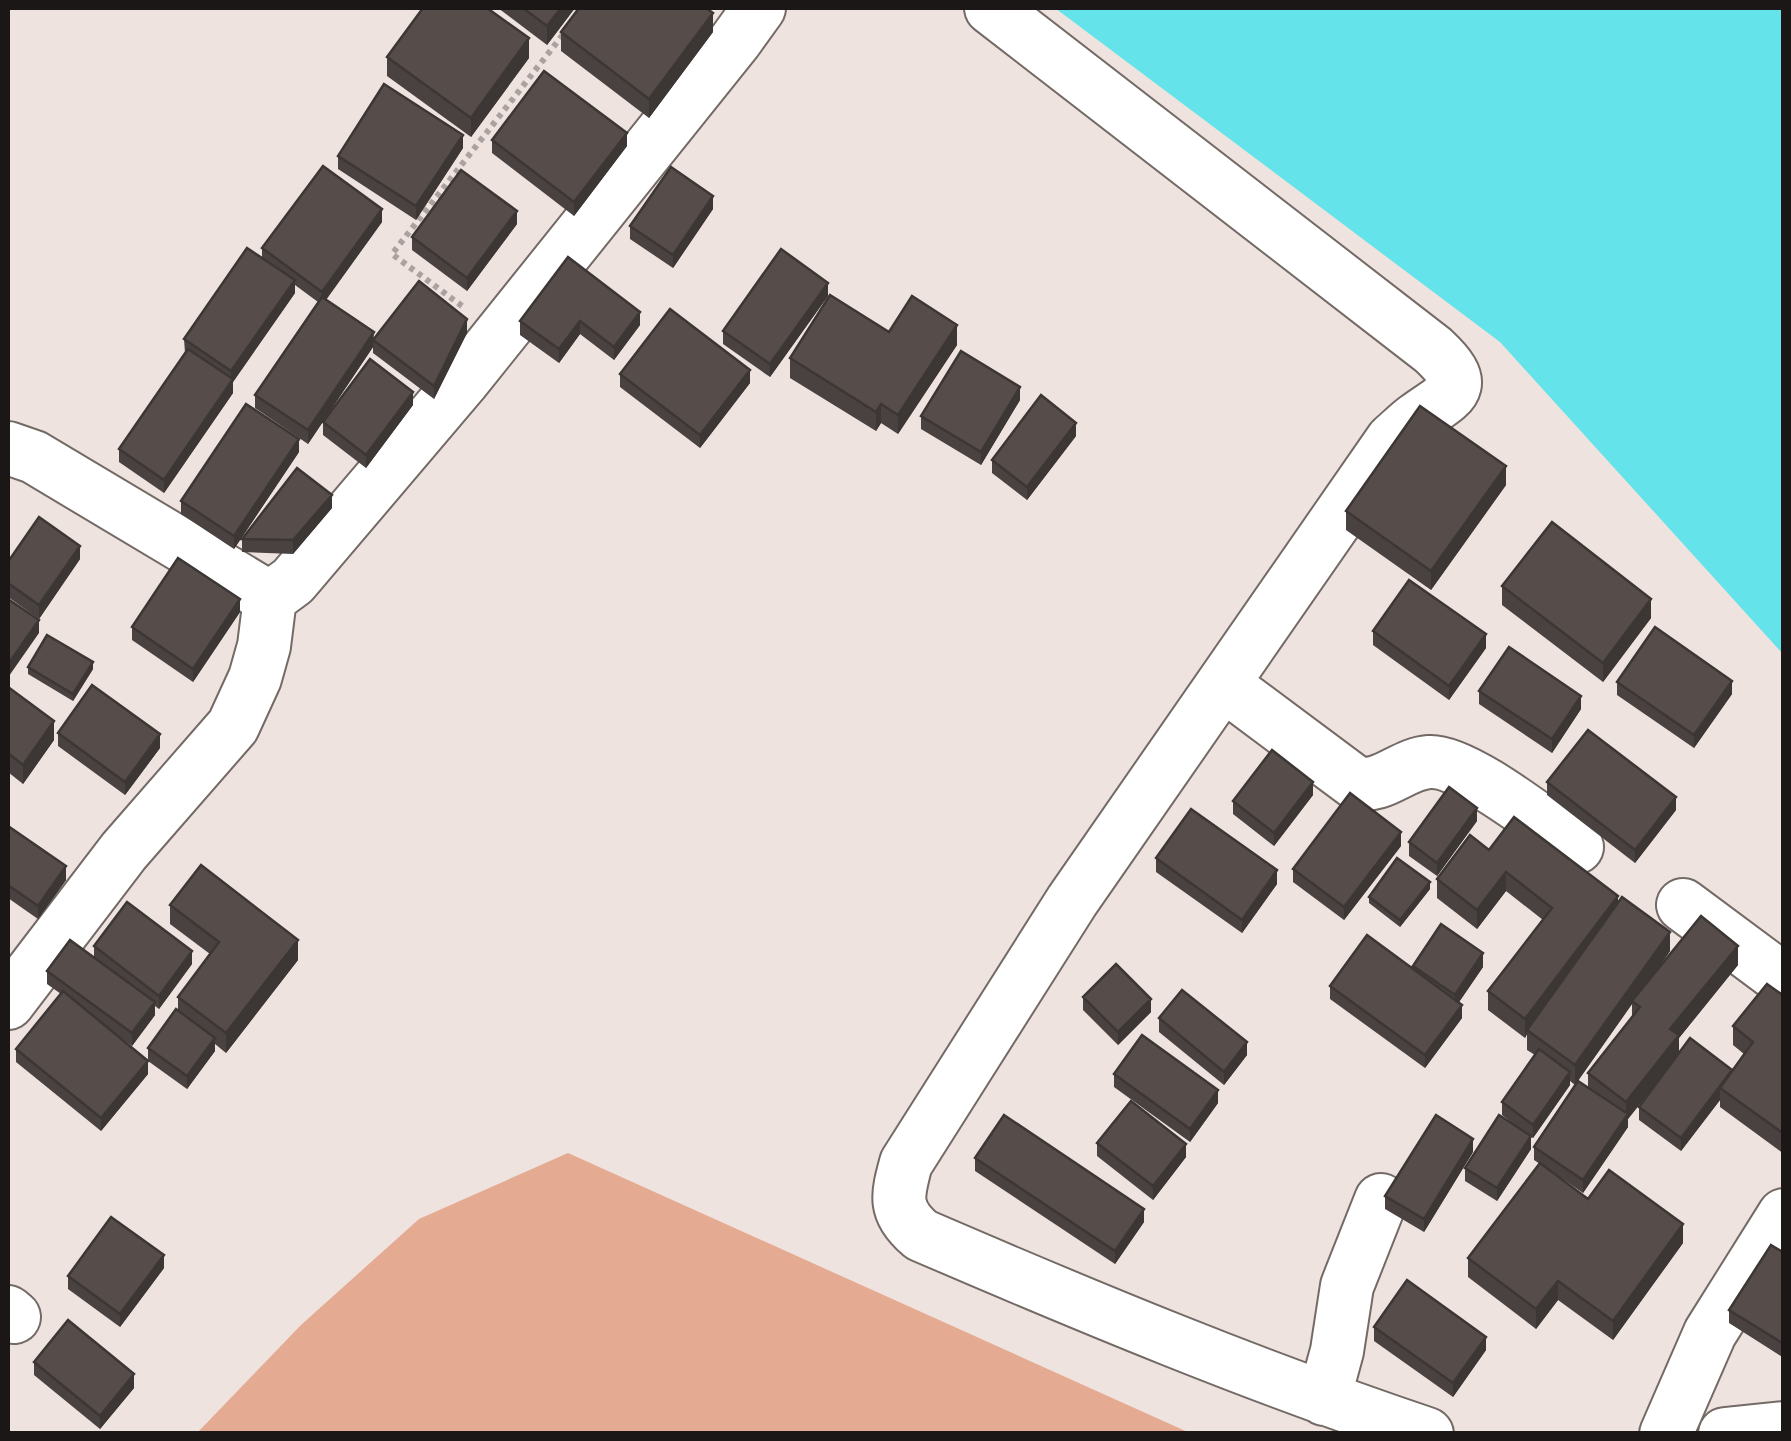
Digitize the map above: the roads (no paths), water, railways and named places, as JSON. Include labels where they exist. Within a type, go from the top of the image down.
[{"type":"street","points":[[8,1003],[124,851],[232,726],[255,678],[270,598],[293,581],[500,335],[759,8]]},
{"type":"street","points":[[991,8],[1433,350],[1451,367],[1456,378],[1454,388],[1441,405],[1416,418],[1392,440],[1072,901],[906,1163],[898,1202],[907,1223],[921,1235],[1136,1328],[1427,1434]]},
{"type":"street","points":[[16,467],[270,598]]},
{"type":"street","points":[[1223,684],[1356,783],[1376,785],[1430,762],[1456,768],[1577,847]]},
{"type":"street","points":[[1684,905],[1784,980]]},
{"type":"street","points":[[1324,1399],[1347,1286],[1381,1200]]},
{"type":"street","points":[[1666,1434],[1710,1333],[1784,1215]]},
{"type":"street","points":[[1726,1434],[1784,1428]]},
{"type":"water","points":[[1055,8],[1783,8],[1783,654],[1500,342]]}]
